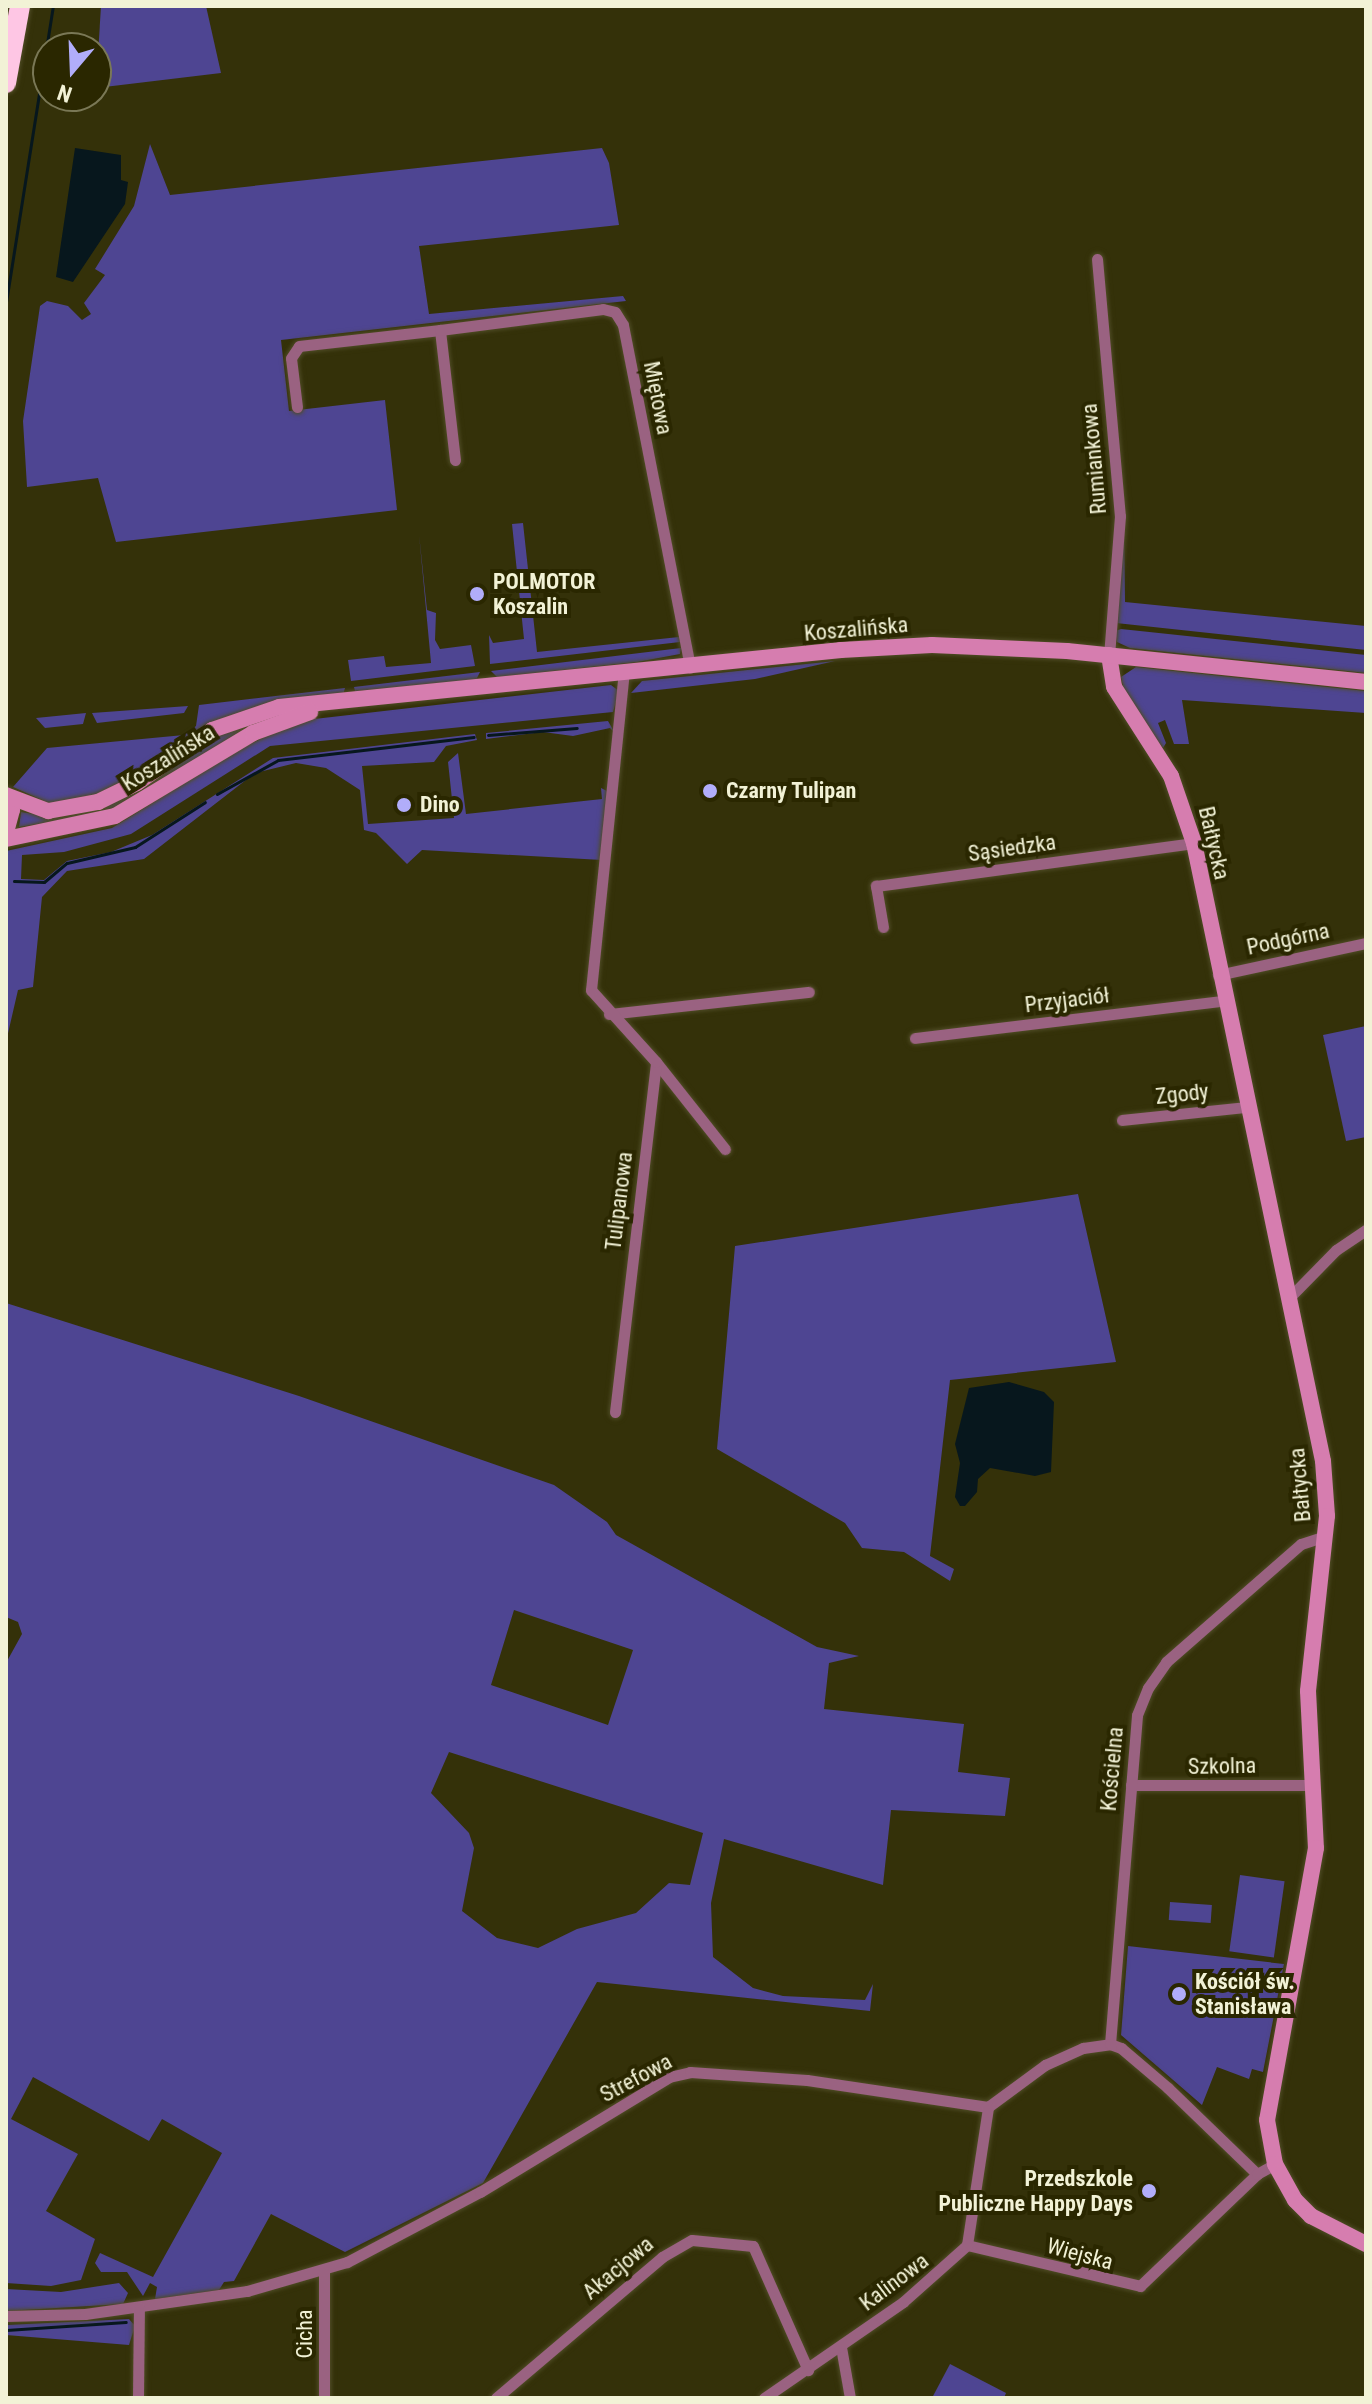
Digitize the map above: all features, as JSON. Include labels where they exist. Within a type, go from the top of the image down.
[{"type":"highway","points":[[6,83],[20,6]]},
{"type":"main road","name":"Koszalińska","points":[[7,796],[34,809],[75,809],[137,783],[196,739],[239,718],[279,707],[350,704],[624,673],[911,646],[1109,655],[1366,682]]},
{"type":"main road","name":"Bałtycka","points":[[1109,655],[1114,687],[1171,776],[1194,843],[1223,1001],[1323,1461],[1325,1536],[1308,1691],[1316,1848],[1267,2120],[1275,2164],[1311,2216],[1366,2244]]},
{"type":"main road","name":"Koszalińska","points":[[6,839],[115,816],[266,727],[350,704]]},
{"type":"main road","points":[[6,832],[12,810],[7,796]]},
{"type":"street","name":"Rumiankowa","points":[[1097,259],[1120,516],[1109,655]]},
{"type":"street","name":"Miętowa","points":[[297,407],[291,358],[299,346],[603,309],[615,312],[623,325],[690,667]]},
{"type":"street","points":[[440,330],[455,460]]},
{"type":"street","points":[[624,673],[591,990],[609,1014],[656,1062],[725,1149]]},
{"type":"street","name":"Sąsiedzka","points":[[883,927],[876,886],[1194,843]]},
{"type":"street","name":"Podgórna","points":[[1218,975],[1366,943]]},
{"type":"street","points":[[609,1014],[809,992]]},
{"type":"street","name":"Przyjaciół","points":[[915,1038],[1223,1001]]},
{"type":"street","name":"Tulipanowa","points":[[615,1412],[656,1062]]},
{"type":"street","name":"Zgody","points":[[1122,1120],[1246,1107]]},
{"type":"street","points":[[1287,1300],[1336,1250],[1366,1230]]},
{"type":"street","name":"Kościelna","points":[[1110,2044],[1137,1715],[1166,1662],[1301,1544],[1325,1536]]},
{"type":"street","name":"Szkolna","points":[[1131,1785],[1314,1785]]},
{"type":"street","points":[[967,2245],[988,2107],[1045,2065],[1083,2048],[1110,2044],[1156,2078],[1257,2174]]},
{"type":"street","name":"Strefowa","points":[[6,2316],[73,2315],[139,2307],[247,2291],[324,2270],[406,2233],[657,2084],[690,2072],[807,2080],[988,2107]]},
{"type":"street","name":"Wiejska","points":[[967,2245],[1140,2286],[1257,2174],[1275,2164]]},
{"type":"street","name":"Akacjowa","points":[[496,2398],[662,2257],[692,2240],[753,2246],[808,2370]]},
{"type":"street","name":"Kalinowa","points":[[764,2398],[841,2347],[950,2265],[967,2245]]},
{"type":"street","name":"Cicha","points":[[324,2270],[324,2398]]},
{"type":"street","points":[[138,2398],[139,2307]]},
{"type":"street","points":[[841,2347],[850,2398]]},
{"type":"shaded area","points":[[101,6],[206,6],[221,73],[112,86],[112,32],[99,32]]},
{"type":"shaded area","points":[[150,144],[170,195],[602,148],[609,163],[619,225],[419,246],[429,314],[623,296],[626,301],[281,340],[289,411],[385,400],[397,510],[116,542],[98,478],[27,487],[23,421],[40,306],[47,301],[68,306],[82,320],[91,314],[84,303],[105,275],[95,269],[134,206]]},
{"type":"shaded area","points":[[75,148],[121,155],[121,180],[128,182],[125,204],[73,282],[56,277]]},
{"type":"shaded area","points":[[1124,522],[1125,602],[1366,626],[1366,650],[1116,623]]},
{"type":"shaded area","points":[[523,523],[537,652],[679,637],[680,642],[490,664],[489,635],[493,643],[524,639],[512,524]]},
{"type":"shaded area","points":[[419,534],[427,610],[436,613],[435,640],[440,649],[471,645],[475,666],[351,681],[348,660],[384,656],[386,667],[431,663]]},
{"type":"shaded area","points":[[1121,629],[1366,655],[1366,673],[1130,648],[1117,642],[1115,631]]},
{"type":"shaded area","points":[[681,648],[680,654],[637,662],[497,677],[491,671]]},
{"type":"shaded area","points":[[835,661],[755,679],[631,693],[642,681]]},
{"type":"shaded area","points":[[1136,667],[1366,691],[1366,713],[1182,700],[1189,744],[1174,744],[1165,720],[1158,723],[1166,743],[1163,748],[1125,696],[1121,677]]},
{"type":"shaded area","points":[[480,672],[476,680],[355,691],[354,687]]},
{"type":"shaded area","points":[[611,685],[619,691],[613,712],[270,746],[131,834],[64,852],[22,855],[21,879],[44,880],[67,861],[111,852],[152,835],[273,758],[475,734],[477,740],[446,746],[434,762],[362,766],[368,824],[454,818],[448,762],[458,753],[466,814],[602,799],[601,788],[609,792],[602,860],[422,850],[407,864],[376,833],[364,830],[360,790],[326,768],[296,763],[255,773],[144,859],[67,871],[42,897],[33,987],[18,990],[6,1042],[6,851],[112,828],[238,750],[297,721]]},
{"type":"shaded area","points":[[345,688],[343,695],[287,701],[94,796],[51,804],[13,787],[47,748],[184,735],[196,726],[199,705]]},
{"type":"shaded area","points":[[188,706],[184,713],[97,723],[92,713]]},
{"type":"shaded area","points":[[278,712],[129,801],[101,814],[19,827],[21,812],[60,818],[95,810],[210,735]]},
{"type":"shaded area","points":[[86,713],[83,724],[45,728],[36,718]]},
{"type":"shaded area","points":[[608,721],[615,733],[610,728],[573,736],[543,732],[486,739],[486,733]]},
{"type":"shaded area","points":[[1366,1026],[1366,1137],[1346,1141],[1323,1035]]},
{"type":"shaded area","points":[[1078,1194],[1116,1362],[950,1380],[930,1556],[954,1569],[950,1581],[904,1552],[862,1548],[845,1523],[717,1449],[735,1246]]},
{"type":"shaded area","points":[[6,1303],[299,1396],[554,1485],[607,1522],[616,1535],[817,1647],[859,1656],[829,1663],[824,1709],[964,1724],[958,1772],[1010,1778],[1005,1816],[891,1810],[883,1885],[724,1839],[711,1903],[713,1957],[753,1988],[783,1996],[865,2000],[873,1984],[870,2011],[597,1982],[483,2183],[345,2252],[271,2214],[234,2281],[224,2282],[219,2290],[155,2299],[157,2287],[150,2283],[143,2296],[127,2272],[101,2272],[95,2263],[100,2253],[153,2277],[222,2153],[162,2119],[149,2141],[33,2077],[11,2119],[78,2154],[46,2211],[95,2239],[81,2280],[51,2286],[6,2283],[6,1663],[22,1634],[18,1622],[6,1617]],"holes":[[[514,1610],[633,1650],[608,1725],[491,1685]],[[449,1752],[703,1833],[690,1885],[669,1883],[636,1913],[577,1929],[538,1948],[497,1938],[462,1911],[474,1848],[469,1833],[431,1793]]]},
{"type":"shaded area","points":[[1009,1382],[1044,1392],[1054,1402],[1051,1472],[1035,1476],[990,1468],[978,1479],[977,1492],[965,1506],[960,1506],[955,1497],[960,1463],[955,1444],[969,1388]]},
{"type":"shaded area","points":[[1240,1875],[1285,1881],[1274,1958],[1229,1951]]},
{"type":"shaded area","points":[[1170,1902],[1212,1905],[1211,1923],[1169,1920]]},
{"type":"shaded area","points":[[1128,1946],[1284,1964],[1263,2072],[1252,2069],[1249,2079],[1217,2067],[1202,2105],[1121,2035]]},
{"type":"shaded area","points":[[119,2283],[128,2293],[123,2304],[6,2311],[6,2289],[61,2292]]},
{"type":"shaded area","points":[[129,2319],[135,2326],[129,2345],[6,2335],[6,2325]]},
{"type":"shaded area","points":[[950,2364],[1006,2393],[1004,2398],[932,2398]]},
{"type":"waterway","points":[[6,302],[53,6]]},
{"type":"waterway","points":[[488,735],[577,728]]},
{"type":"waterway","points":[[217,794],[278,760],[474,737]]},
{"type":"waterway","points":[[14,881],[44,882],[67,863],[135,847],[205,802]]},
{"type":"waterway","points":[[6,2330],[126,2322]]},
{"type":"place","name":"POLMOTOR Koszalin","points":[[477,594]]},
{"type":"place","name":"Czarny Tulipan","points":[[710,791]]},
{"type":"place","name":"Dino","points":[[404,805]]},
{"type":"place","name":"Kościół św. Stanisława","points":[[1179,1994]]},
{"type":"place","name":"Przedszkole Publiczne Happy Days","points":[[1149,2191]]}]
